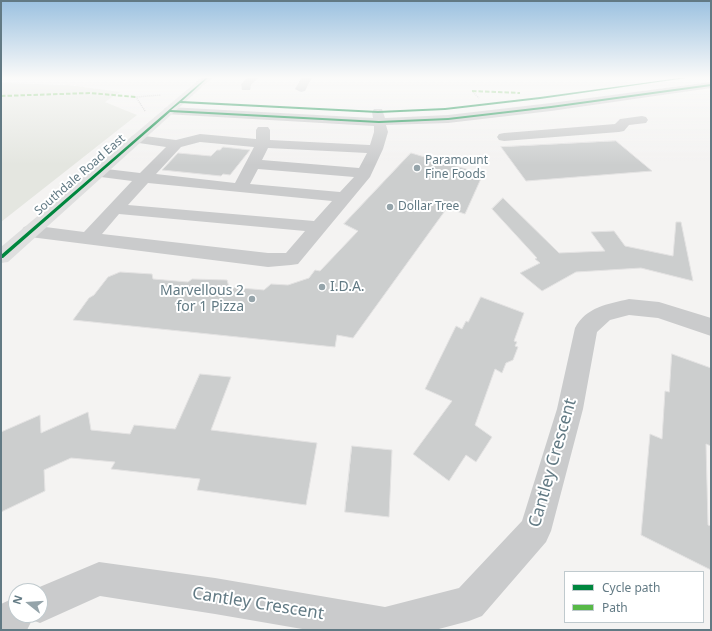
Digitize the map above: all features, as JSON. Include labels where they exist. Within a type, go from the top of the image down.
[{"type":"main road","name":"Southdale Road East","points":[[1,257],[173,106]]},
{"type":"street","points":[[178,106],[263,116],[448,119],[554,106]]},
{"type":"street","points":[[182,106],[379,117],[467,106]]},
{"type":"street","points":[[240,188],[263,144],[263,116]]},
{"type":"street","points":[[30,231],[268,260],[291,259],[364,173],[376,149],[381,132],[379,117]]},
{"type":"street","points":[[504,138],[619,128],[625,122],[642,120]]},
{"type":"street","points":[[137,139],[176,144],[200,138],[263,144],[376,149]]},
{"type":"street","points":[[88,238],[176,144]]},
{"type":"street","points":[[253,164],[364,173]]},
{"type":"street","points":[[98,173],[345,197]]},
{"type":"street","points":[[115,209],[319,227]]},
{"type":"street","name":"Cantley Crescent","points":[[48,601],[99,579],[215,596],[385,625],[469,603],[535,531],[570,409],[586,328],[603,312],[629,307],[659,310],[711,327]]},
{"type":"path","points":[[142,106],[147,113]]},
{"type":"shaded area","points":[[1,106],[116,106],[137,115],[1,222]]},
{"type":"building","points":[[616,141],[652,171],[526,181],[501,147]]},
{"type":"building","points":[[223,147],[250,150],[230,175],[223,174],[221,176],[162,170],[178,153],[211,156]]},
{"type":"building","points":[[411,153],[483,174],[465,214],[447,208],[353,338],[337,335],[335,347],[73,320],[89,298],[94,295],[108,277],[120,272],[152,274],[153,279],[188,282],[192,279],[227,280],[229,287],[264,290],[271,284],[288,285],[309,278],[315,270],[320,271],[358,231],[344,224]]},
{"type":"building","points":[[503,198],[559,253],[605,251],[591,232],[614,231],[625,246],[673,256],[676,222],[681,222],[693,281],[641,268],[576,272],[542,291],[520,273],[540,263],[535,259],[537,258],[492,209]]},
{"type":"building","points":[[481,297],[524,313],[514,341],[517,342],[515,346],[518,347],[513,360],[506,363],[502,373],[495,369],[475,425],[492,437],[476,462],[466,455],[449,481],[413,454],[452,401],[425,389],[456,326],[462,329],[466,321],[468,322]]},
{"type":"building","points":[[672,354],[711,368],[711,446],[706,444],[708,525],[711,526],[711,570],[641,535],[650,434],[662,439],[665,391],[669,392]]},
{"type":"building","points":[[200,374],[231,377],[211,430],[317,443],[306,505],[197,490],[200,479],[111,469],[115,462],[71,458],[44,470],[45,491],[1,512],[1,432],[40,415],[41,433],[88,412],[91,430],[130,434],[134,425],[175,429]]},
{"type":"building","points":[[352,446],[392,450],[389,517],[345,512]]},
{"type":"cycle path","points":[[1,257],[174,106]]},
{"type":"cycle path","points":[[267,106],[378,112],[467,106]]},
{"type":"cycle path","points":[[169,111],[379,122],[448,119],[555,106]]},
{"type":"place","name":"Paramount Fine Foods","points":[[417,168]]},
{"type":"place","name":"Dollar Tree","points":[[390,207]]},
{"type":"place","name":"I.D.A.","points":[[322,287]]},
{"type":"place","name":"Marvellous 2 for 1 Pizza","points":[[252,299]]}]
